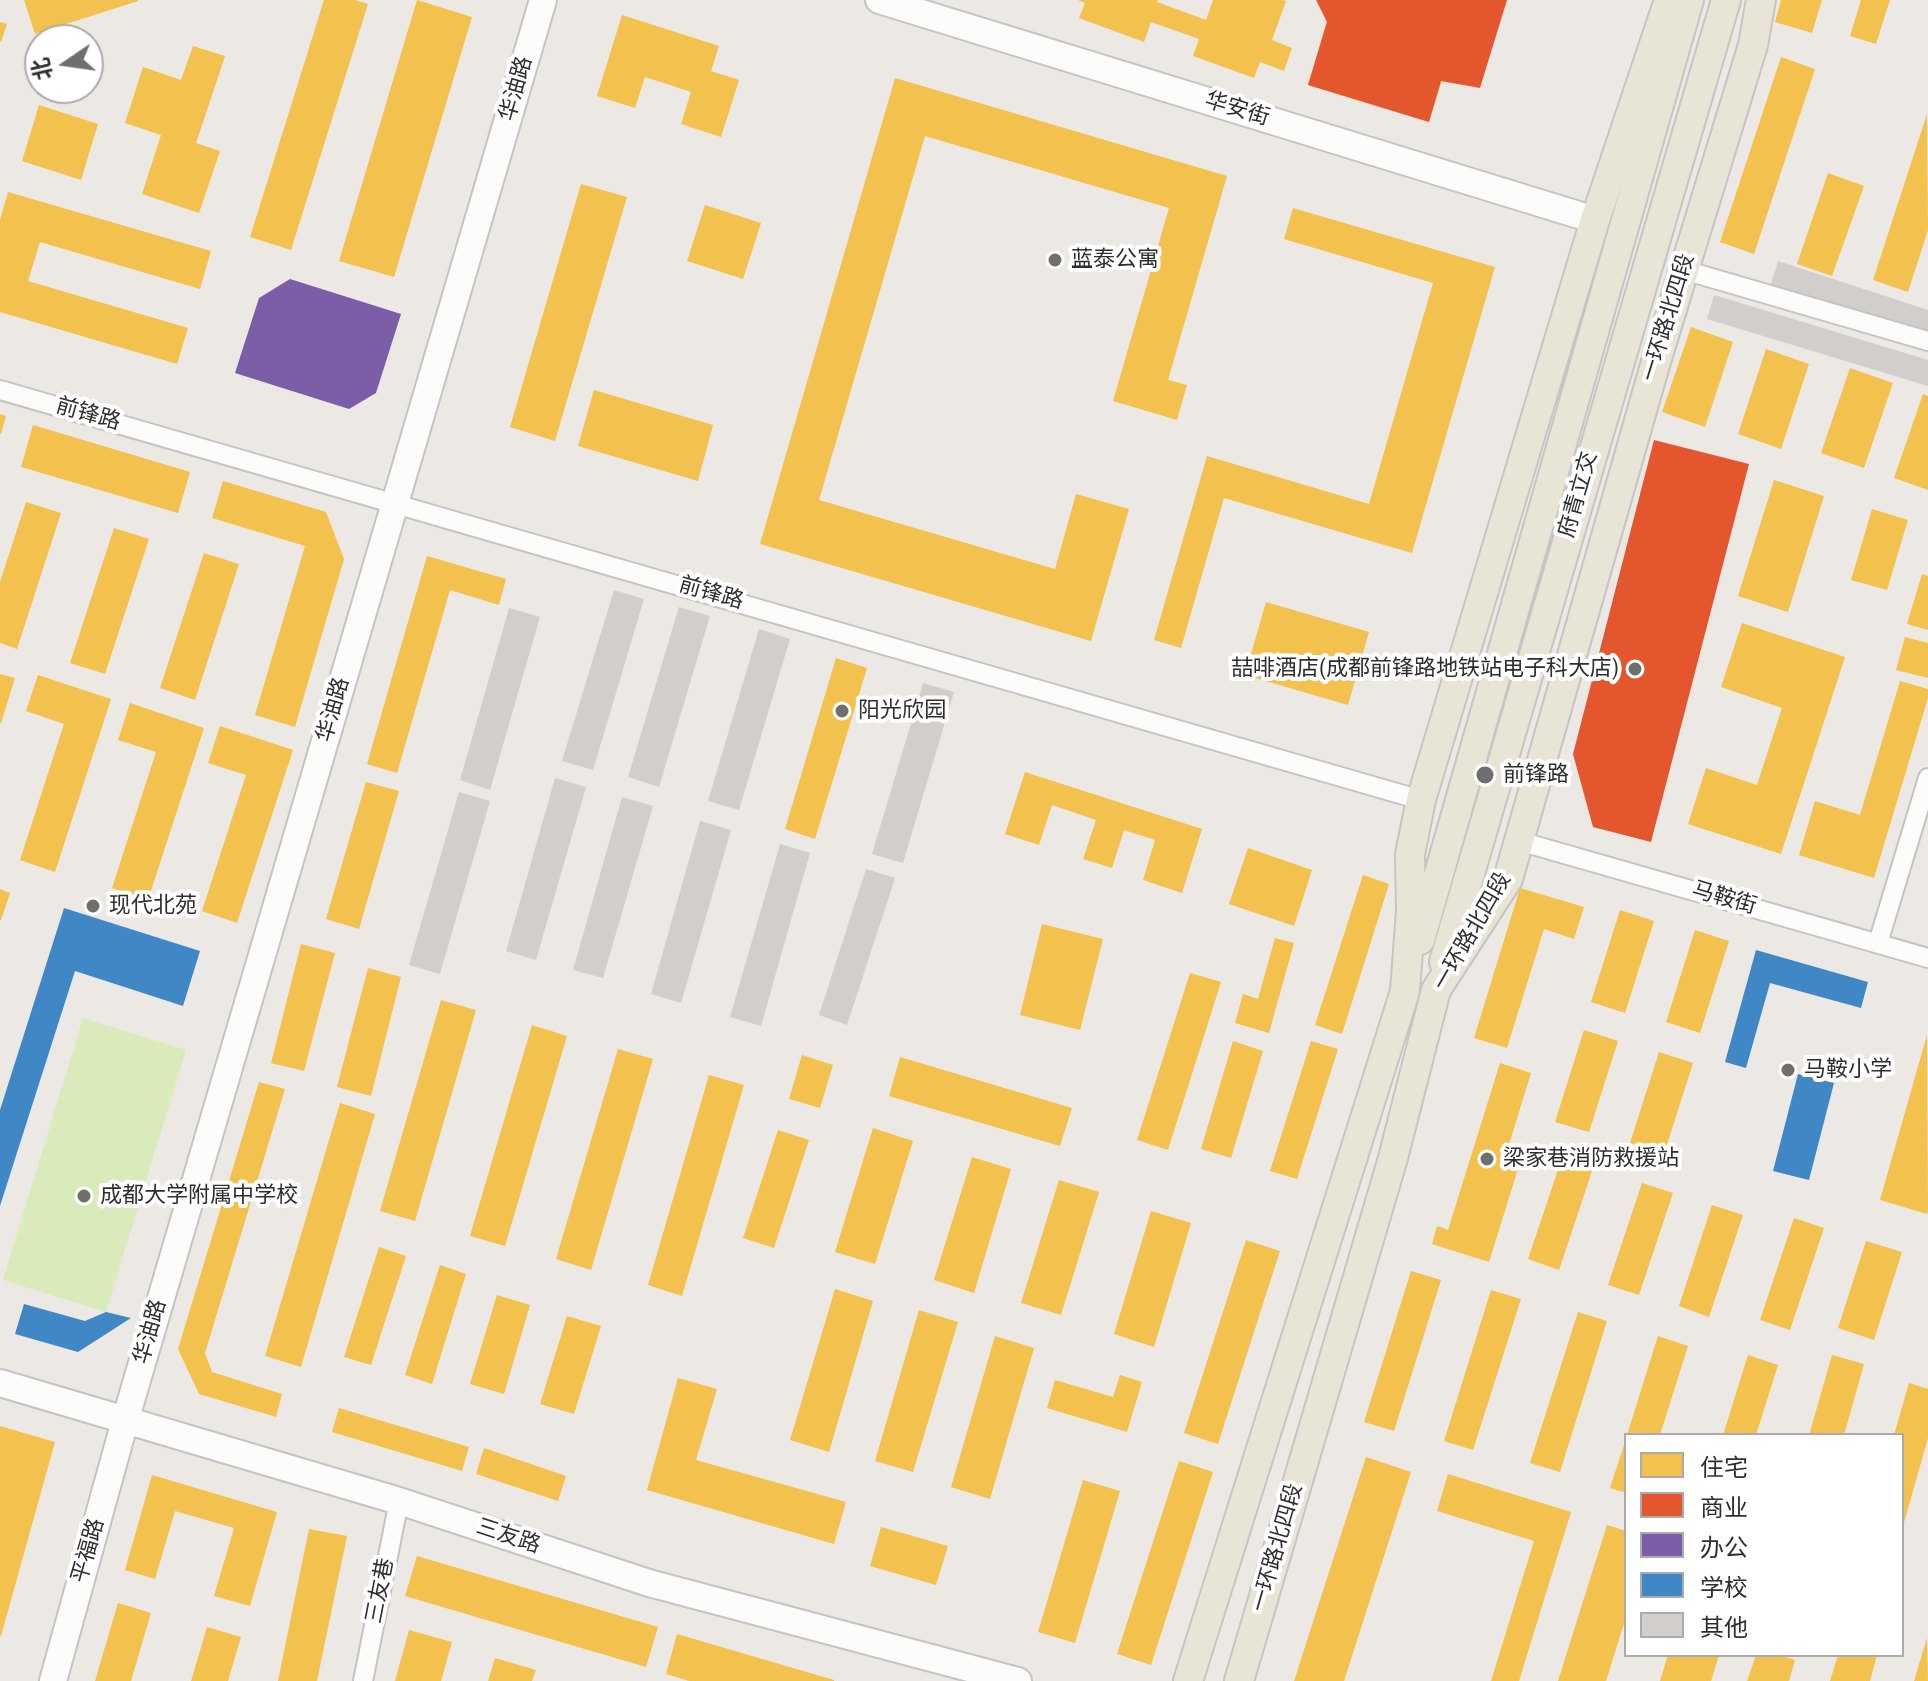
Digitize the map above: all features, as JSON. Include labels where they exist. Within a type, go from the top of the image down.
[{"type":"main road","name":"一环路北四段","points":[[1188,1681],[1405,991],[1411,910],[1410,854],[1421,800],[1595,220],[1669,0]]},
{"type":"main road","name":"府青立交","points":[[1405,991],[1689,0]]},
{"type":"main road","name":"府青立交","points":[[1436,990],[1726,0]]},
{"type":"main road","name":"一环路北四段","points":[[1239,1681],[1393,1158],[1436,990],[1508,879],[1684,270],[1753,45],[1761,0]]},
{"type":"street","name":"华油路","points":[[125,1421],[543,0]]},
{"type":"street","name":"华安街","points":[[879,0],[1595,220]]},
{"type":"street","points":[[1684,270],[1928,341]]},
{"type":"street","name":"前锋路","points":[[0,390],[1421,800]]},
{"type":"street","points":[[1878,943],[1928,778]]},
{"type":"street","name":"马鞍街","points":[[1519,841],[1928,958]]},
{"type":"street","name":"三友路","points":[[0,1383],[399,1501],[649,1583],[1018,1681]]},
{"type":"street","name":"平福路","points":[[53,1681],[125,1421]]},
{"type":"street","name":"三友巷","points":[[363,1681],[399,1501]]},
{"type":"green space","points":[[83,1018],[186,1050],[106,1312],[3,1280]]},
{"type":"building: 住宅","points":[[24,0],[138,0],[66,24],[32,24]]},
{"type":"building: 住宅","points":[[324,0],[355,0],[368,4],[291,250],[250,237]]},
{"type":"building: 住宅","points":[[417,0],[472,17],[394,277],[339,261]]},
{"type":"building: 住宅","points":[[1078,0],[1158,0],[1206,20],[1213,0],[1283,0],[1286,1],[1272,40],[1292,48],[1284,71],[1260,62],[1254,78],[1193,56],[1199,39],[1151,22],[1144,42],[1079,18],[1085,3]]},
{"type":"building: 住宅","points":[[1781,0],[1822,0],[1812,33],[1775,22]]},
{"type":"building: 住宅","points":[[1861,0],[1890,0],[1876,44],[1850,36]]},
{"type":"building: 住宅","points":[[1331,7],[1453,45],[1429,122],[1308,85]]},
{"type":"building: 住宅","points":[[622,15],[719,46],[711,71],[739,80],[721,137],[681,124],[691,92],[645,77],[635,108],[597,96]]},
{"type":"building: 住宅","points":[[0,22],[7,24],[1,42],[0,41]]},
{"type":"building: 住宅","points":[[193,46],[225,56],[196,143],[220,151],[199,213],[142,194],[161,135],[125,123],[143,67],[181,80]]},
{"type":"building: 住宅","points":[[1781,57],[1815,69],[1754,254],[1720,242]]},
{"type":"building: 住宅","points":[[895,78],[1227,176],[1168,380],[1187,385],[1177,420],[1113,401],[1169,208],[925,136],[819,500],[1055,569],[1076,494],[1129,509],[1091,641],[760,544]]},
{"type":"building: 住宅","points":[[39,105],[98,124],[81,180],[22,161]]},
{"type":"building: 住宅","points":[[1927,114],[1928,230],[1908,292],[1873,280]]},
{"type":"building: 住宅","points":[[1828,173],[1864,186],[1832,276],[1797,264]]},
{"type":"building: 住宅","points":[[581,184],[627,197],[555,441],[510,427]]},
{"type":"building: 住宅","points":[[8,192],[211,251],[200,289],[40,242],[28,281],[188,328],[177,364],[0,312],[0,220]]},
{"type":"building: 住宅","points":[[705,205],[761,223],[743,279],[687,261]]},
{"type":"building: 住宅","points":[[1293,208],[1495,267],[1412,553],[1224,498],[1181,648],[1154,640],[1207,456],[1369,504],[1433,283],[1284,239]]},
{"type":"building: 住宅","points":[[1691,327],[1733,342],[1705,427],[1662,412]]},
{"type":"building: 住宅","points":[[1766,349],[1809,364],[1781,449],[1738,434]]},
{"type":"building: 住宅","points":[[1850,368],[1893,383],[1864,468],[1821,453]]},
{"type":"building: 住宅","points":[[594,390],[713,425],[698,481],[578,446]]},
{"type":"building: 住宅","points":[[1923,394],[1928,396],[1928,490],[1894,478]]},
{"type":"building: 住宅","points":[[0,414],[6,416],[1,434],[0,434]]},
{"type":"building: 住宅","points":[[33,425],[190,472],[178,513],[21,467]]},
{"type":"building: 住宅","points":[[1774,480],[1824,496],[1788,612],[1738,596]]},
{"type":"building: 住宅","points":[[223,481],[326,512],[344,559],[295,727],[255,715],[305,546],[212,518]]},
{"type":"building: 住宅","points":[[26,502],[61,513],[17,649],[0,643],[0,582]]},
{"type":"building: 住宅","points":[[1872,509],[1908,520],[1887,590],[1851,580]]},
{"type":"building: 住宅","points":[[114,528],[149,539],[105,674],[70,663]]},
{"type":"building: 住宅","points":[[204,553],[239,564],[195,700],[160,688]]},
{"type":"building: 住宅","points":[[427,556],[506,579],[499,605],[450,590],[397,773],[367,764]]},
{"type":"building: 住宅","points":[[1922,574],[1928,576],[1928,630],[1907,624]]},
{"type":"building: 住宅","points":[[1266,602],[1369,632],[1348,705],[1245,675]]},
{"type":"building: 住宅","points":[[1742,623],[1845,657],[1781,854],[1688,824],[1706,768],[1757,785],[1782,708],[1721,687]]},
{"type":"building: 住宅","points":[[1905,637],[1928,643],[1928,678],[1896,670]]},
{"type":"building: 住宅","points":[[836,658],[867,668],[815,839],[785,829]]},
{"type":"building: 住宅","points":[[0,674],[15,678],[1,723],[0,723]]},
{"type":"building: 住宅","points":[[38,675],[111,699],[55,872],[20,860],[64,724],[26,711]]},
{"type":"building: 住宅","points":[[1900,681],[1928,689],[1928,698],[1874,878],[1799,855],[1815,801],[1860,815]]},
{"type":"building: 住宅","points":[[130,703],[204,728],[148,900],[112,888],[156,752],[118,740]]},
{"type":"building: 住宅","points":[[220,726],[293,750],[237,923],[202,911],[246,775],[208,763]]},
{"type":"building: 住宅","points":[[1025,772],[1202,829],[1182,893],[1143,880],[1155,840],[1124,830],[1112,868],[1083,859],[1096,820],[1052,805],[1039,845],[1005,834]]},
{"type":"building: 住宅","points":[[366,782],[399,791],[359,929],[326,919]]},
{"type":"building: 住宅","points":[[1248,848],[1312,870],[1294,926],[1229,904]]},
{"type":"building: 住宅","points":[[1363,875],[1389,884],[1342,1034],[1315,1025]]},
{"type":"building: 住宅","points":[[1520,888],[1584,907],[1574,939],[1544,929],[1507,1048],[1474,1038]]},
{"type":"building: 住宅","points":[[0,889],[10,893],[1,920],[0,920]]},
{"type":"building: 住宅","points":[[1620,910],[1654,921],[1625,1013],[1591,1002]]},
{"type":"building: 住宅","points":[[1042,924],[1103,939],[1080,1030],[1020,1015]]},
{"type":"building: 住宅","points":[[1695,930],[1729,941],[1700,1033],[1666,1022]]},
{"type":"building: 住宅","points":[[1275,938],[1294,943],[1269,1033],[1235,1023],[1243,994],[1258,999]]},
{"type":"building: 住宅","points":[[301,944],[335,953],[304,1071],[271,1063]]},
{"type":"building: 住宅","points":[[368,968],[401,977],[371,1096],[337,1087]]},
{"type":"building: 住宅","points":[[1190,973],[1221,982],[1168,1150],[1137,1140]]},
{"type":"building: 住宅","points":[[441,1000],[476,1010],[415,1221],[380,1211]]},
{"type":"building: 住宅","points":[[532,1025],[567,1036],[505,1246],[470,1236]]},
{"type":"building: 住宅","points":[[1584,1030],[1618,1041],[1589,1132],[1555,1122]]},
{"type":"building: 住宅","points":[[1927,1035],[1928,1210],[1927,1214],[1880,1200]]},
{"type":"building: 住宅","points":[[1233,1041],[1263,1051],[1231,1158],[1201,1149]]},
{"type":"building: 住宅","points":[[1311,1041],[1338,1049],[1297,1179],[1270,1171]]},
{"type":"building: 住宅","points":[[618,1049],[653,1059],[591,1270],[556,1259]]},
{"type":"building: 住宅","points":[[1659,1052],[1693,1063],[1664,1154],[1630,1143]]},
{"type":"building: 住宅","points":[[802,1055],[833,1065],[820,1108],[789,1099]]},
{"type":"building: 住宅","points":[[900,1057],[1072,1108],[1060,1146],[889,1096]]},
{"type":"building: 住宅","points":[[1500,1063],[1531,1073],[1507,1151],[1522,1156],[1489,1262],[1432,1244],[1437,1226],[1448,1230]]},
{"type":"building: 住宅","points":[[709,1075],[744,1085],[682,1296],[648,1285]]},
{"type":"building: 住宅","points":[[259,1082],[285,1089],[205,1353],[212,1372],[282,1394],[276,1417],[199,1394],[178,1349]]},
{"type":"building: 住宅","points":[[340,1103],[375,1114],[301,1367],[265,1356]]},
{"type":"building: 住宅","points":[[873,1128],[913,1141],[875,1264],[835,1252]]},
{"type":"building: 住宅","points":[[778,1130],[809,1140],[774,1248],[743,1238]]},
{"type":"building: 住宅","points":[[972,1157],[1011,1169],[974,1293],[934,1280]]},
{"type":"building: 住宅","points":[[1562,1158],[1593,1168],[1559,1270],[1528,1259]]},
{"type":"building: 住宅","points":[[1059,1180],[1099,1192],[1061,1315],[1021,1303]]},
{"type":"building: 住宅","points":[[1642,1183],[1673,1193],[1639,1295],[1608,1285]]},
{"type":"building: 住宅","points":[[1712,1205],[1743,1215],[1709,1317],[1679,1306]]},
{"type":"building: 住宅","points":[[1151,1211],[1191,1223],[1154,1347],[1114,1334]]},
{"type":"building: 住宅","points":[[1794,1218],[1824,1228],[1790,1330],[1760,1320]]},
{"type":"building: 住宅","points":[[1246,1240],[1280,1251],[1218,1444],[1184,1433]]},
{"type":"building: 住宅","points":[[1866,1241],[1902,1252],[1874,1340],[1838,1328]]},
{"type":"building: 住宅","points":[[379,1247],[406,1256],[371,1365],[344,1357]]},
{"type":"building: 住宅","points":[[440,1265],[466,1274],[432,1384],[405,1375]]},
{"type":"building: 住宅","points":[[1411,1271],[1441,1280],[1394,1431],[1364,1422]]},
{"type":"building: 住宅","points":[[835,1289],[873,1301],[829,1452],[790,1440]]},
{"type":"building: 住宅","points":[[1491,1290],[1521,1299],[1473,1450],[1444,1441]]},
{"type":"building: 住宅","points":[[497,1295],[530,1305],[504,1394],[470,1384]]},
{"type":"building: 住宅","points":[[919,1310],[958,1322],[913,1472],[875,1461]]},
{"type":"building: 住宅","points":[[1578,1312],[1607,1321],[1560,1472],[1530,1463]]},
{"type":"building: 住宅","points":[[567,1316],[601,1326],[574,1414],[540,1404]]},
{"type":"building: 住宅","points":[[995,1336],[1034,1348],[990,1499],[951,1487]]},
{"type":"building: 住宅","points":[[1658,1336],[1688,1346],[1661,1433],[1628,1433]]},
{"type":"building: 住宅","points":[[1748,1355],[1778,1365],[1757,1433],[1724,1433]]},
{"type":"building: 住宅","points":[[1832,1355],[1864,1364],[1845,1433],[1810,1433]]},
{"type":"building: 住宅","points":[[1120,1375],[1142,1382],[1127,1432],[1047,1408],[1055,1380],[1113,1397]]},
{"type":"building: 住宅","points":[[678,1378],[717,1389],[696,1460],[846,1502],[834,1544],[647,1490]]},
{"type":"building: 住宅","points":[[1909,1383],[1928,1389],[1928,1438],[1904,1522],[1904,1433],[1895,1433]]},
{"type":"building: 住宅","points":[[339,1408],[469,1447],[462,1471],[332,1432]]},
{"type":"building: 住宅","points":[[0,1426],[55,1442],[1,1636],[0,1636]]},
{"type":"building: 住宅","points":[[1624,1445],[1624,1492],[1610,1488]]},
{"type":"building: 住宅","points":[[484,1448],[566,1476],[558,1501],[476,1474]]},
{"type":"building: 住宅","points":[[1366,1457],[1411,1472],[1344,1681],[1294,1681]]},
{"type":"building: 住宅","points":[[1179,1461],[1213,1472],[1151,1665],[1117,1654]]},
{"type":"building: 住宅","points":[[1448,1474],[1571,1512],[1519,1681],[1491,1681],[1534,1541],[1437,1511]]},
{"type":"building: 住宅","points":[[152,1475],[277,1512],[250,1606],[214,1596],[234,1528],[175,1511],[155,1579],[125,1570]]},
{"type":"building: 住宅","points":[[1083,1480],[1120,1491],[1075,1643],[1038,1632]]},
{"type":"building: 住宅","points":[[1607,1525],[1624,1530],[1624,1623],[1606,1681],[1558,1681]]},
{"type":"building: 住宅","points":[[881,1527],[948,1546],[936,1585],[870,1566]]},
{"type":"building: 住宅","points":[[309,1529],[347,1536],[317,1681],[278,1681]]},
{"type":"building: 住宅","points":[[417,1556],[658,1627],[646,1667],[405,1596]]},
{"type":"building: 住宅","points":[[118,1603],[151,1613],[131,1681],[95,1681]]},
{"type":"building: 住宅","points":[[207,1627],[241,1637],[228,1681],[191,1681]]},
{"type":"building: 住宅","points":[[409,1630],[452,1642],[441,1681],[395,1681]]},
{"type":"building: 住宅","points":[[677,1634],[834,1681],[689,1681],[666,1674]]},
{"type":"building: 住宅","points":[[1927,1638],[1928,1681],[1914,1681]]},
{"type":"building: 住宅","points":[[1667,1657],[1718,1657],[1711,1681],[1660,1681]]},
{"type":"building: 住宅","points":[[1755,1657],[1795,1660],[1789,1681],[1747,1681]]},
{"type":"building: 住宅","points":[[1837,1657],[1876,1657],[1870,1681],[1830,1681]]},
{"type":"building: 住宅","points":[[495,1658],[536,1670],[532,1681],[488,1681]]},
{"type":"building: 商业","points":[[1316,0],[1507,0],[1480,88],[1441,81],[1429,122],[1308,85],[1327,22]]},
{"type":"building: 商业","points":[[1654,440],[1749,464],[1651,842],[1593,827],[1573,754]]},
{"type":"building: 办公","points":[[290,279],[401,314],[376,393],[349,409],[235,373],[259,298]]},
{"type":"building: 学校","points":[[64,908],[200,951],[183,1006],[75,971],[0,1206],[0,1110]]},
{"type":"building: 学校","points":[[1756,950],[1868,982],[1861,1008],[1770,983],[1746,1068],[1725,1062]]},
{"type":"building: 学校","points":[[1798,1074],[1834,1083],[1809,1180],[1773,1171]]},
{"type":"building: 学校","points":[[24,1304],[85,1321],[106,1312],[131,1318],[78,1352],[15,1334]]},
{"type":"building: 其他","points":[[1778,261],[1928,310],[1928,339],[1770,287]]},
{"type":"building: 其他","points":[[1714,295],[1928,360],[1928,386],[1707,319]]},
{"type":"building: 其他","points":[[614,590],[644,599],[593,770],[562,761]]},
{"type":"building: 其他","points":[[679,607],[710,616],[659,787],[628,777]]},
{"type":"building: 其他","points":[[509,608],[540,617],[490,790],[460,780]]},
{"type":"building: 其他","points":[[759,629],[790,639],[739,810],[708,801]]},
{"type":"building: 其他","points":[[923,683],[954,692],[903,863],[872,854]]},
{"type":"building: 其他","points":[[555,778],[586,787],[536,960],[506,951]]},
{"type":"building: 其他","points":[[459,792],[490,801],[440,974],[409,965]]},
{"type":"building: 其他","points":[[622,797],[653,806],[603,978],[573,970]]},
{"type":"building: 其他","points":[[700,821],[731,830],[681,1003],[651,994]]},
{"type":"building: 其他","points":[[780,844],[810,853],[761,1026],[730,1017]]},
{"type":"building: 其他","points":[[866,869],[895,878],[847,1025],[819,1015]]},
{"type":"place","name":"蓝泰公寓","points":[[1055,260]]},
{"type":"place","name":"喆啡酒店(成都前锋路地铁站电子科大店)","points":[[1635,669]]},
{"type":"place","name":"阳光欣园","points":[[842,711]]},
{"type":"place","name":"前锋路","points":[[1485,775]]},
{"type":"place","name":"现代北苑","points":[[93,906]]},
{"type":"place","name":"马鞍小学","points":[[1788,1070]]},
{"type":"place","name":"梁家巷消防救援站","points":[[1487,1159]]},
{"type":"place","name":"成都大学附属中学校","points":[[84,1196]]}]
